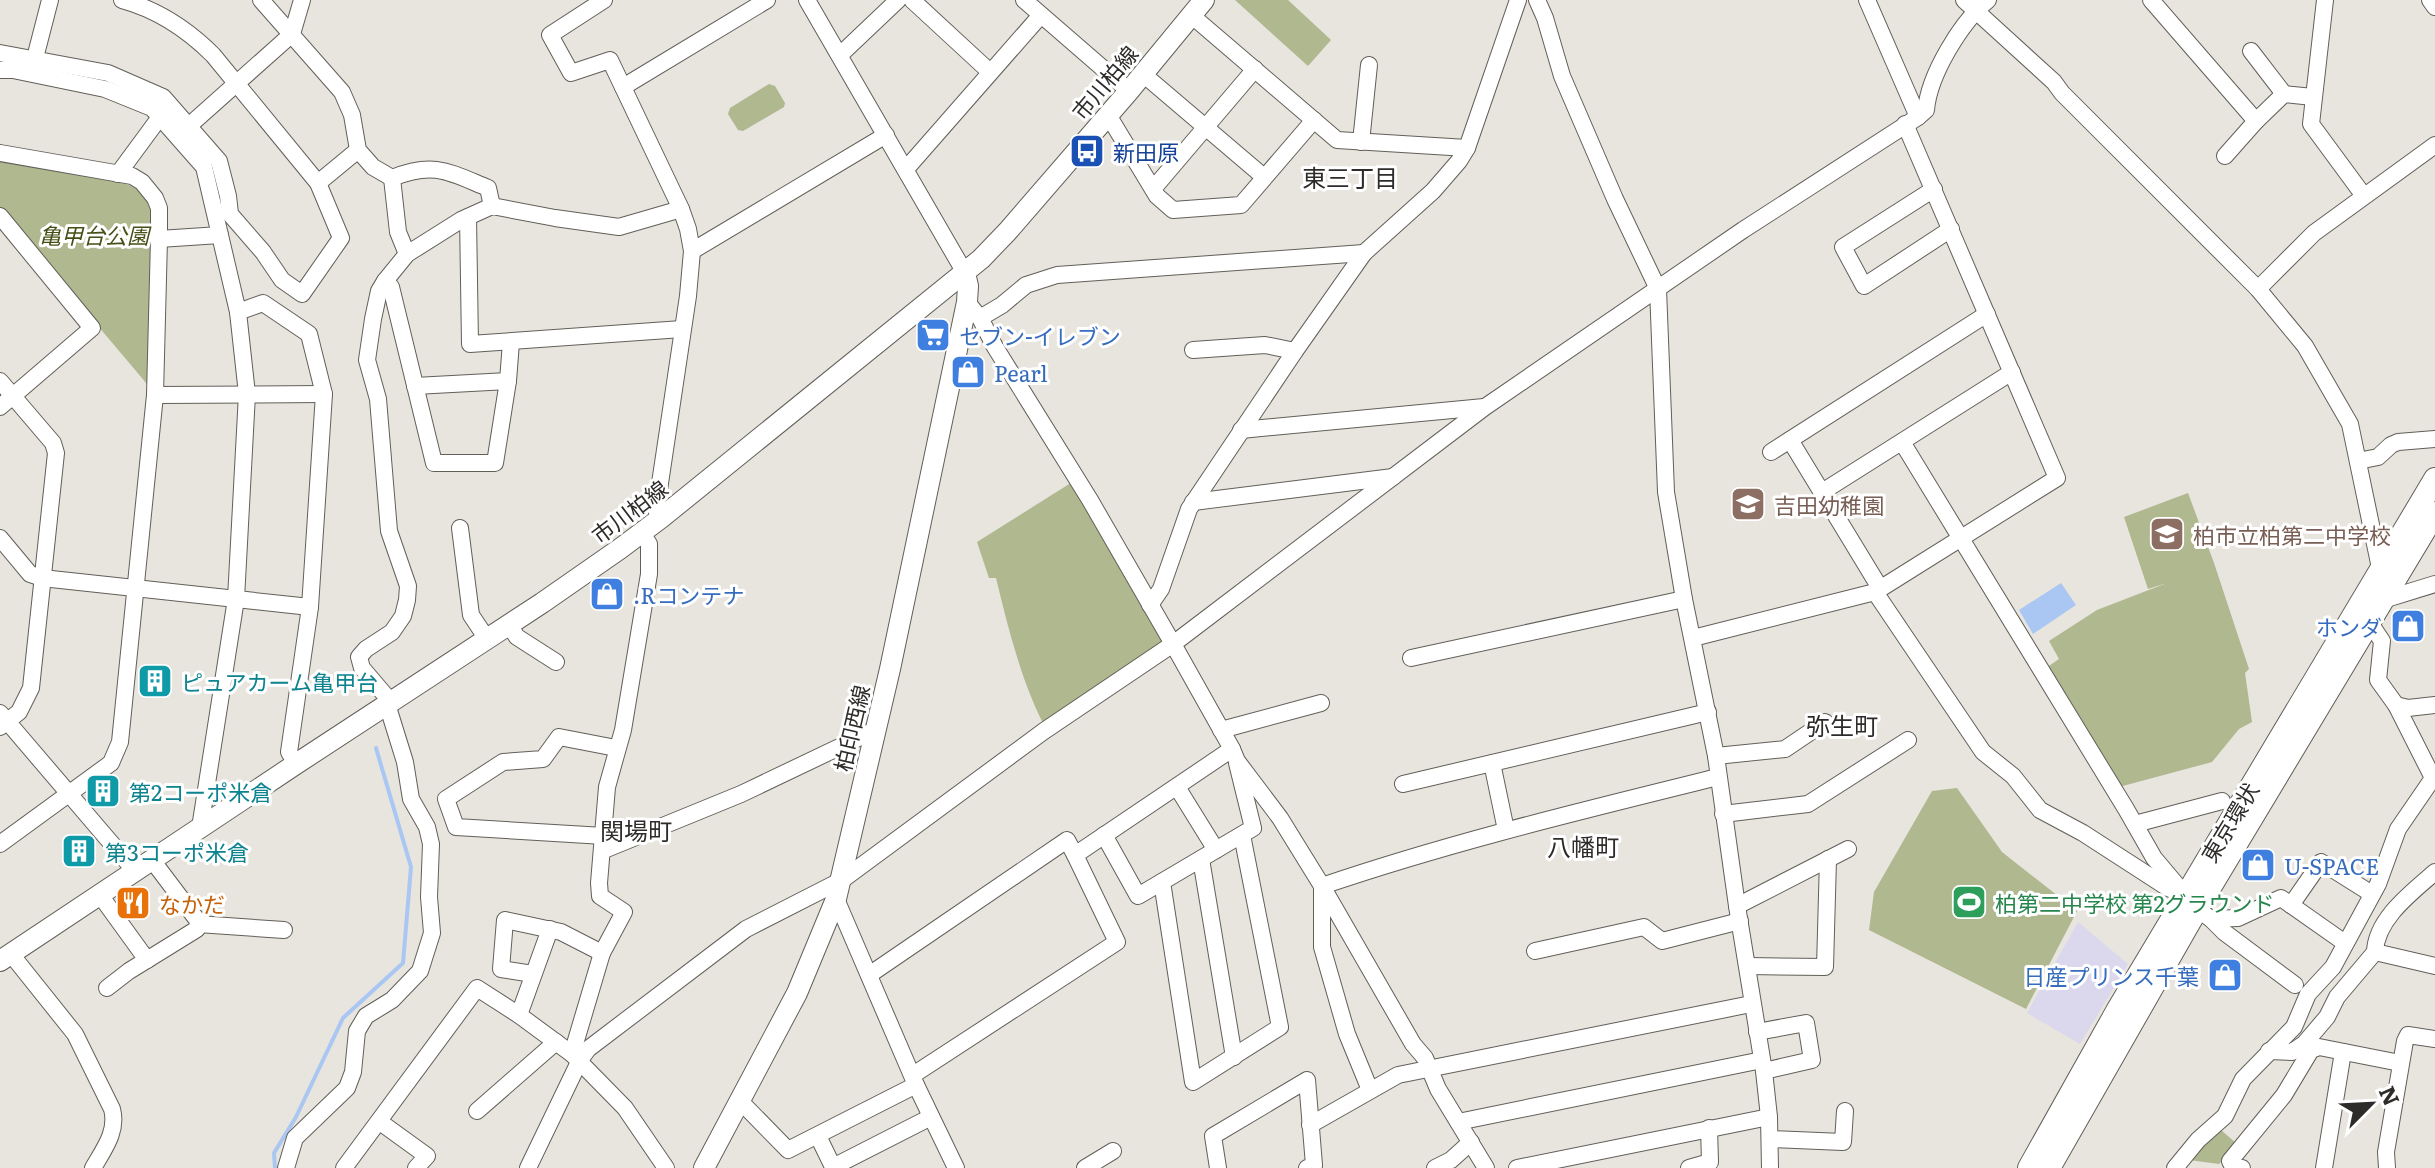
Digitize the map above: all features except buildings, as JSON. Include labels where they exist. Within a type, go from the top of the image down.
[{"type":"highway","name":"東京環状","points":[[2029,1168],[2117,1011],[2198,908],[2380,568],[2435,479]]},
{"type":"highway","name":"東京環状","points":[[2049,1168],[2198,908],[2435,513]]},
{"type":"main road","name":"市川柏線","points":[[5,958],[509,625],[661,518],[965,273],[1007,232],[1198,7]]},
{"type":"main road","name":"柏印西線","points":[[704,1168],[797,993],[839,890],[967,302],[965,273]]},
{"type":"street","points":[[35,58],[50,0]]},
{"type":"street","points":[[1,76],[13,70],[105,89],[152,108],[219,161],[230,214],[263,252],[282,280],[302,294],[341,238],[318,183],[197,39],[169,18],[122,0]]},
{"type":"street","points":[[261,0],[342,92],[352,115],[358,150],[373,167],[392,178],[422,168],[444,170],[488,188],[492,206]]},
{"type":"street","points":[[183,131],[292,34],[302,0]]},
{"type":"street","points":[[604,0],[550,35],[571,73],[610,60],[681,209],[692,251],[656,510],[661,518]]},
{"type":"street","points":[[623,87],[767,0]]},
{"type":"street","points":[[807,0],[965,273]]},
{"type":"street","points":[[840,55],[898,0]]},
{"type":"street","points":[[912,0],[990,72]]},
{"type":"street","points":[[1024,0],[1129,91]]},
{"type":"street","points":[[1150,605],[1161,589],[1193,502],[1295,351],[1364,253],[1433,191],[1467,148],[1518,0]]},
{"type":"street","points":[[1537,0],[1562,76],[1658,289],[1666,492],[1716,756],[1751,1004],[1763,1066],[1769,1117],[1770,1168]]},
{"type":"street","points":[[1693,638],[1878,590],[2057,478],[1934,189],[1867,0]]},
{"type":"street","points":[[2151,0],[2256,121]]},
{"type":"street","points":[[2325,0],[2311,124],[2364,196]]},
{"type":"street","points":[[2430,0],[2435,7]]},
{"type":"street","points":[[576,1057],[746,929],[839,890],[1044,731],[1173,644],[1485,407],[1743,230],[1912,121],[1926,110],[1927,95],[1976,3],[2258,289],[2305,346],[2350,424],[2380,568]]},
{"type":"street","points":[[1198,7],[1255,69],[1337,140],[1467,148]]},
{"type":"street","points":[[906,169],[1041,15]]},
{"type":"street","points":[[2251,51],[2284,94],[2313,97]]},
{"type":"street","points":[[0,53],[108,73],[157,93],[204,167],[238,312],[247,394],[236,599],[200,828]]},
{"type":"street","points":[[1361,142],[1369,65]]},
{"type":"street","points":[[1153,189],[1255,69]]},
{"type":"street","points":[[1143,74],[1264,177]]},
{"type":"street","points":[[2225,156],[2284,94]]},
{"type":"street","points":[[1108,115],[1153,189],[1173,210],[1241,205],[1314,120]]},
{"type":"street","points":[[118,174],[160,117]]},
{"type":"street","points":[[692,251],[886,135]]},
{"type":"street","points":[[2258,289],[2314,233],[2435,145]]},
{"type":"street","points":[[318,183],[358,150]]},
{"type":"street","points":[[0,153],[132,176],[142,182],[159,208],[155,395],[120,742],[111,763],[0,844]]},
{"type":"street","points":[[392,178],[398,232],[407,254]]},
{"type":"street","points":[[1934,189],[1843,247],[1864,286],[1951,229]]},
{"type":"street","points":[[286,1168],[295,1138],[347,1088],[353,1072],[357,1031],[366,1016],[392,1000],[420,971],[432,933],[429,897],[431,844],[427,827],[411,799],[405,762],[389,703],[362,668],[359,657],[392,632],[403,616],[408,586],[389,531],[378,399],[367,360],[379,291],[407,254],[492,206],[619,227],[681,209]]},
{"type":"street","points":[[0,216],[92,328],[6,401]]},
{"type":"street","points":[[468,217],[470,344],[682,329]]},
{"type":"street","points":[[159,239],[220,235]]},
{"type":"street","points":[[980,318],[1033,281],[1057,275],[1364,253]]},
{"type":"street","points":[[385,281],[391,287],[434,463],[495,463],[511,342]]},
{"type":"street","points":[[967,302],[980,318],[1090,500],[1235,755],[1280,818],[1322,886],[1413,1044],[1425,1058],[1438,1089],[1486,1168]]},
{"type":"street","points":[[238,312],[263,303],[309,334],[324,394],[310,607],[289,752],[296,764]]},
{"type":"street","points":[[1771,452],[1987,314]]},
{"type":"street","points":[[1193,350],[1265,345],[1295,351]]},
{"type":"street","points":[[1822,492],[2012,372]]},
{"type":"street","points":[[0,381],[6,401],[53,443],[56,453],[31,688],[19,712],[3,720],[69,795],[198,921],[197,929],[107,988]]},
{"type":"street","points":[[415,386],[508,381]]},
{"type":"street","points":[[155,395],[324,394]]},
{"type":"street","points":[[1241,430],[1485,407]]},
{"type":"street","points":[[2358,461],[2378,457],[2398,442],[2435,439]]},
{"type":"street","points":[[1790,440],[1878,590],[1983,752],[2013,776],[2040,810],[2083,833],[2198,908],[2238,918],[2281,898],[2345,943]]},
{"type":"street","points":[[1902,442],[2154,858],[2224,932],[2295,985]]},
{"type":"street","points":[[1193,502],[1394,476]]},
{"type":"street","points":[[460,528],[471,615],[487,639]]},
{"type":"street","points":[[528,1168],[576,1057],[602,953],[624,912],[600,896],[607,787],[623,730],[649,574],[649,544],[642,533]]},
{"type":"street","points":[[0,538],[30,574],[42,578],[310,607]]},
{"type":"street","points":[[2383,600],[2435,584]]},
{"type":"street","points":[[1411,658],[1684,599]]},
{"type":"street","points":[[2175,1168],[2198,1140],[2225,1116],[2243,1079],[2294,1027],[2308,994],[2333,967],[2378,884],[2398,829],[2433,778],[2396,705],[2378,680],[2382,641],[2370,623]]},
{"type":"street","points":[[509,625],[517,637],[556,662]]},
{"type":"street","points":[[1221,730],[1321,703]]},
{"type":"street","points":[[2396,705],[2408,708],[2435,705]]},
{"type":"street","points":[[1403,784],[1708,712]]},
{"type":"street","points":[[1716,756],[1785,749],[1825,722]]},
{"type":"street","points":[[616,748],[559,737],[543,759],[503,762],[446,799],[456,827],[604,843],[741,794],[875,730]]},
{"type":"street","points":[[1723,814],[1808,804],[1908,740]]},
{"type":"street","points":[[1075,855],[1177,787],[1235,755]]},
{"type":"street","points":[[1104,835],[1138,896],[1242,835],[1253,828],[1235,755]]},
{"type":"street","points":[[1492,763],[1506,830]]},
{"type":"street","points":[[1322,886],[1506,830],[1718,777]]},
{"type":"street","points":[[1177,787],[1208,855],[1234,1057]]},
{"type":"street","points":[[2135,824],[2222,801]]},
{"type":"street","points":[[1162,882],[1193,1082],[1280,1027],[1242,835]]},
{"type":"street","points":[[740,1101],[788,1150],[915,1080],[1117,942],[1067,840],[869,975]]},
{"type":"street","points":[[1535,951],[1644,927],[1662,941],[1738,914],[1848,849]]},
{"type":"street","points":[[1748,966],[1825,967],[1828,859]]},
{"type":"street","points":[[2291,905],[2321,862],[2372,894]]},
{"type":"street","points":[[2269,1051],[2292,1052],[2304,1044],[2327,1017],[2337,997],[2375,952],[2376,937],[2390,916],[2435,872]]},
{"type":"street","points":[[1322,886],[1322,947],[1347,1034],[1370,1090]]},
{"type":"street","points":[[839,890],[869,975],[956,1168]]},
{"type":"street","points":[[100,895],[147,960]]},
{"type":"street","points":[[533,974],[501,969],[505,920],[550,929],[602,953]]},
{"type":"street","points":[[198,924],[284,930]]},
{"type":"street","points":[[519,1015],[550,929]]},
{"type":"street","points":[[2375,952],[2435,966]]},
{"type":"street","points":[[5,958],[75,1034],[112,1109],[115,1121],[112,1134],[93,1168]]},
{"type":"street","points":[[344,1168],[477,988],[576,1057],[625,1108],[666,1168]]},
{"type":"street","points":[[1310,1125],[1398,1075],[1751,1004]]},
{"type":"street","points":[[1458,1122],[1763,1066],[1812,1060],[1806,1023],[1757,1032]]},
{"type":"street","points":[[2387,1168],[2386,1152],[2400,1063],[2408,1035],[2435,1039]]},
{"type":"street","points":[[477,1111],[556,1042]]},
{"type":"street","points":[[2242,1168],[2233,1167],[2230,1161],[2284,1095],[2311,1050],[2319,1047],[2400,1063]]},
{"type":"street","points":[[2324,1168],[2343,1052]]},
{"type":"street","points":[[1218,1168],[1213,1136],[1307,1080],[1314,1165],[1307,1168]]},
{"type":"street","points":[[1770,1139],[1843,1142],[1845,1111]]},
{"type":"street","points":[[818,1136],[833,1167],[931,1117]]},
{"type":"street","points":[[1517,1168],[1554,1164],[1769,1117]]},
{"type":"street","points":[[380,1122],[427,1156],[416,1168]]},
{"type":"street","points":[[1689,1168],[1710,1162],[1709,1128]]},
{"type":"street","points":[[1435,1168],[1452,1164],[1471,1142]]},
{"type":"street","points":[[1085,1168],[1113,1151]]},
{"type":"shaded area","points":[[2078,922],[2128,964],[2080,1044],[2027,1013]]},
{"type":"green space","points":[[1235,0],[1288,0],[1331,40],[1308,66]]},
{"type":"green space","points":[[769,84],[775,86],[785,103],[784,107],[743,131],[738,130],[728,114],[730,108]]},
{"type":"green space","name":"亀甲台公園","points":[[0,160],[123,182],[144,193],[150,201],[150,382],[147,384],[0,210]]},
{"type":"green space","points":[[1074,481],[1167,639],[1043,723],[1021,670],[996,578],[989,578],[977,542]]},
{"type":"green space","points":[[2188,493],[2249,669],[2245,673],[2252,722],[2239,729],[2212,762],[2119,787],[2046,668],[2059,659],[2049,641],[2097,610],[2167,583],[2148,589],[2124,517]]},
{"type":"green space","name":"柏第二中学校 第2グラウンド","points":[[1957,788],[2002,852],[2077,911],[2026,1009],[1869,930],[1874,892],[1932,791]]},
{"type":"green space","points":[[2221,1130],[2237,1144],[2219,1164],[2189,1160],[2202,1146]]},
{"type":"water","points":[[2061,583],[2076,605],[2033,634],[2019,610]]},
{"type":"waterway","points":[[275,1168],[274,1153],[296,1117],[343,1018],[403,963],[411,867],[376,748]]},
{"type":"place","name":"新田原","points":[[1087,151]]},
{"type":"place","name":"セブン-イレブン","points":[[933,335]]},
{"type":"place","name":"Pearl","points":[[968,372]]},
{"type":"place","name":"吉田幼稚園","points":[[1748,504]]},
{"type":"place","name":"柏市立柏第二中学校","points":[[2167,534]]},
{"type":"place","name":".Rコンテナ","points":[[607,594]]},
{"type":"place","name":"ホンダ","points":[[2408,626]]},
{"type":"place","name":"ピュアカーム亀甲台","points":[[155,681]]},
{"type":"place","name":"第2コーポ米倉","points":[[103,791]]},
{"type":"place","name":"第3コーポ米倉","points":[[79,851]]},
{"type":"place","name":"U-SPACE","points":[[2258,865]]},
{"type":"place","name":"柏第二中学校 第2グラウンド","points":[[1969,902]]},
{"type":"place","name":"なかだ","points":[[133,903]]},
{"type":"place","name":"日産プリンス千葉","points":[[2225,975]]},
{"type":"district","name":"東三丁目","points":[[1350,176]]},
{"type":"district","name":"弥生町","points":[[1842,724]]},
{"type":"district","name":"関場町","points":[[636,829]]},
{"type":"district","name":"八幡町","points":[[1583,845]]}]
